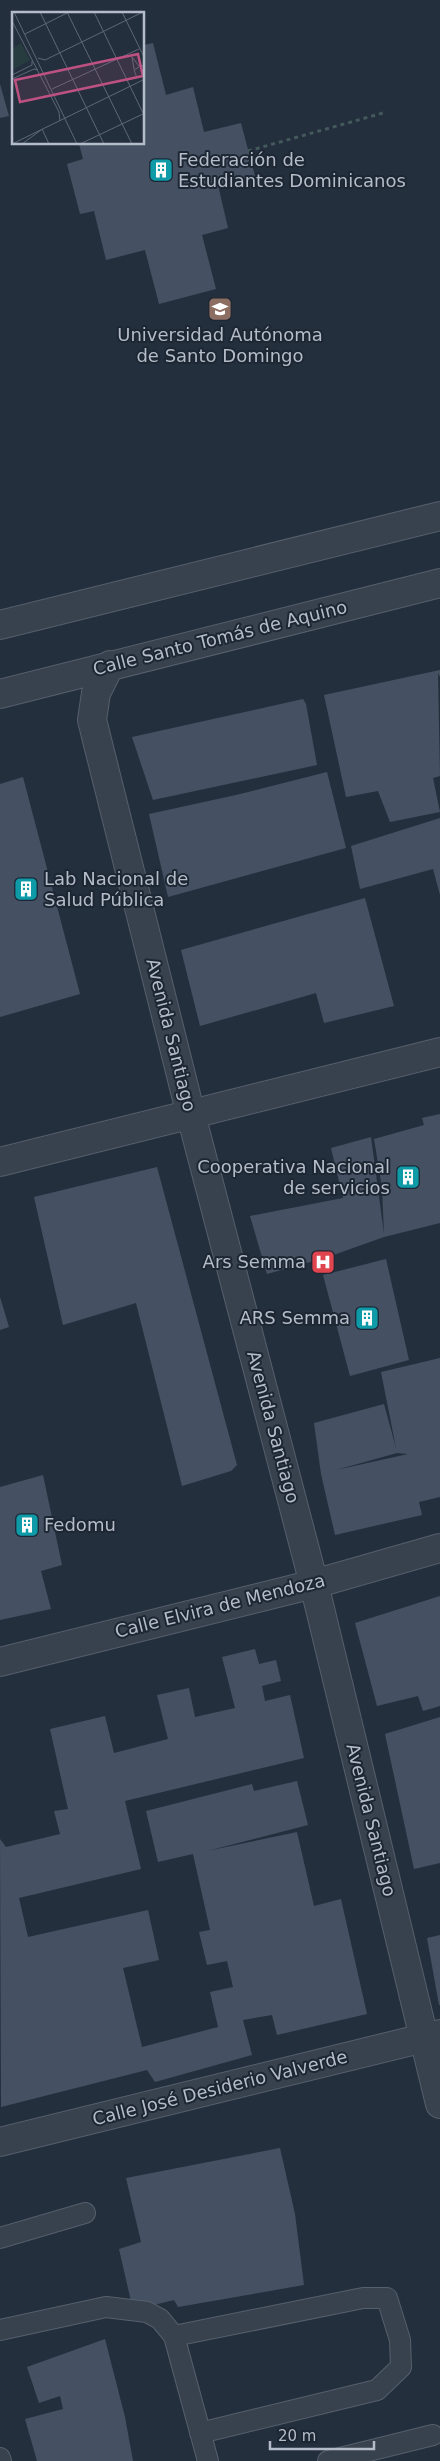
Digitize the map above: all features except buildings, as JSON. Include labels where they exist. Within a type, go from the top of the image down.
[{"type":"street","points":[[0,625],[440,516]]},
{"type":"street","name":"Calle Santo Tomás de Aquino","points":[[0,694],[440,583]]},
{"type":"street","name":"Avenida Santiago","points":[[110,665],[96,693],[92,720],[192,1115],[432,2036],[440,2104]]},
{"type":"street","points":[[0,1162],[440,1052]]},
{"type":"street","name":"Calle Elvira de Mendoza","points":[[0,1662],[314,1584],[440,1548]]},
{"type":"street","name":"Calle José Desiderio Valverde","points":[[0,2142],[432,2036]]},
{"type":"lane","points":[[0,2238],[85,2214]]},
{"type":"lane","points":[[174,2336],[363,2298],[387,2298],[400,2340],[401,2367],[377,2390],[200,2433]]},
{"type":"lane","points":[[0,2330],[106,2307],[147,2312],[160,2319],[174,2336],[208,2461]]},
{"type":"lane","points":[[328,2461],[433,2435]]},
{"type":"path","points":[[248,151],[383,113]]},
{"type":"place","name":"Federación de Estudiantes Dominicanos","points":[[161,170]]},
{"type":"place","name":"Universidad Autónoma de Santo Domingo","points":[[220,309]]},
{"type":"place","name":"Lab Nacional de Salud Pública","points":[[26,889]]},
{"type":"place","name":"Cooperativa Nacional de servicios","points":[[408,1177]]},
{"type":"place","name":"Ars Semma","points":[[323,1262]]},
{"type":"place","name":"ARS Semma","points":[[367,1318]]},
{"type":"place","name":"Fedomu","points":[[27,1525]]}]
